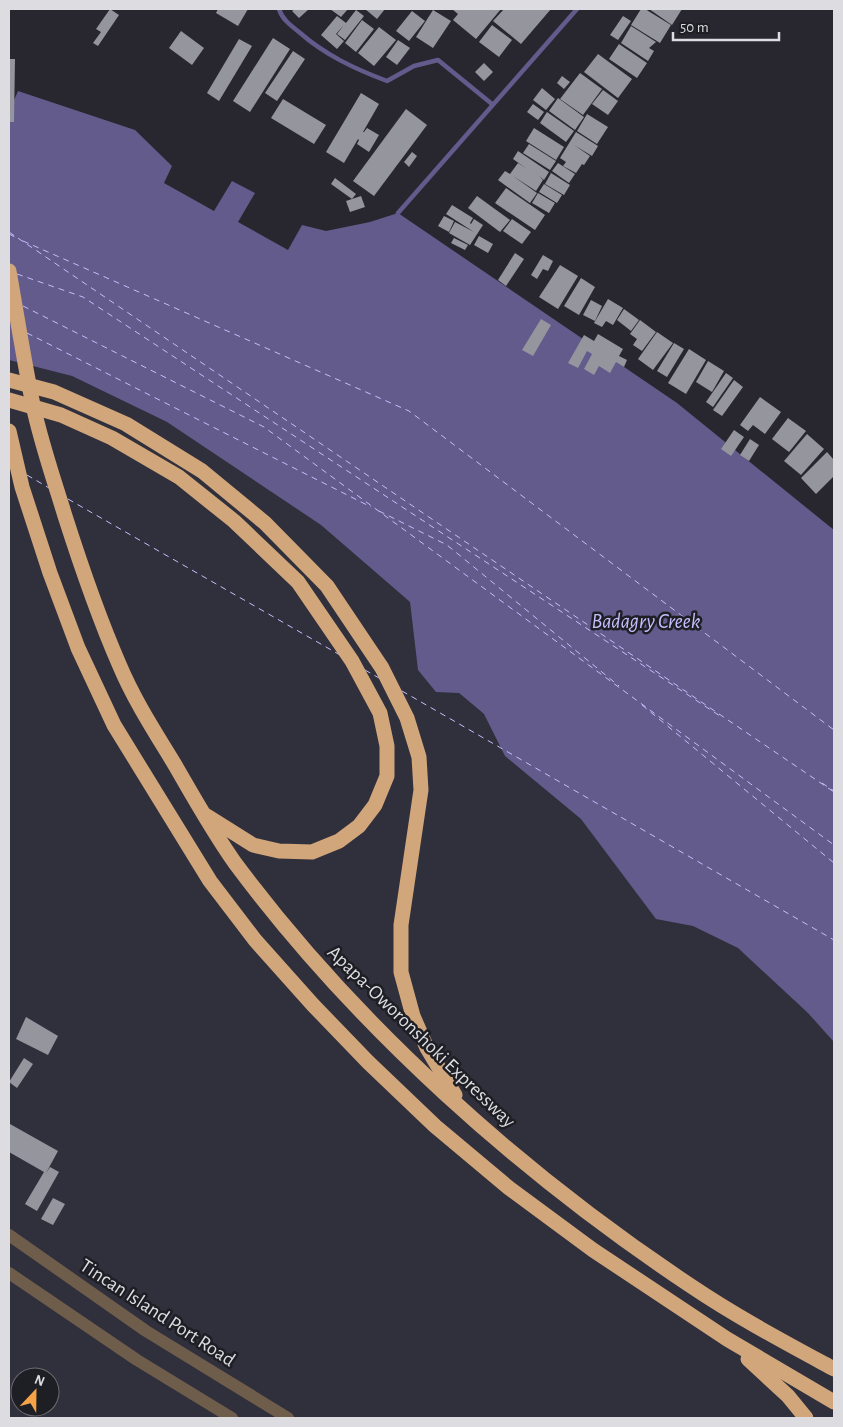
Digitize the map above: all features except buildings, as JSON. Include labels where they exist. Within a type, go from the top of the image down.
[{"type":"highway","name":"Apapa-Oworonshoki Expressway","points":[[9,271],[34,407],[53,477],[90,591],[132,692],[203,813],[234,861],[305,949],[378,1027],[464,1112],[536,1173],[633,1246],[716,1302],[834,1369]]},
{"type":"highway","points":[[9,380],[54,392],[126,424],[202,471],[265,523],[327,586],[382,668],[407,718],[419,758],[421,790],[401,925],[401,972],[413,1016],[427,1048],[464,1112]]},
{"type":"highway","points":[[9,400],[61,415],[112,438],[179,478],[234,521],[298,582],[352,661],[380,713],[387,746],[387,776],[375,805],[359,826],[339,841],[312,852],[279,851],[253,844],[203,813]]},
{"type":"highway","points":[[9,431],[22,487],[50,573],[78,648],[114,725],[210,881],[255,940],[313,1005],[368,1062],[450,1138],[509,1188],[586,1245],[727,1339],[834,1402]]},
{"type":"highway","points":[[727,1339],[788,1396],[806,1418]]},
{"type":"street","name":"Tincan Island Port Road","points":[[9,1235],[146,1331],[288,1418]]},
{"type":"street","points":[[9,1272],[137,1360],[232,1418]]},
{"type":"shaded area","points":[[9,360],[72,376],[167,422],[321,525],[410,602],[418,668],[459,693],[481,712],[534,749],[735,946],[834,1020],[834,1418],[9,1418]]},
{"type":"water","name":"Badagry Creek","points":[[18,91],[135,130],[172,166],[164,183],[214,211],[232,181],[255,193],[238,222],[288,250],[302,225],[326,231],[370,222],[398,213],[677,403],[834,530],[834,1042],[808,1013],[738,948],[693,926],[656,919],[581,819],[505,756],[484,714],[459,693],[436,692],[418,670],[410,602],[321,525],[167,422],[72,376],[9,360],[9,112]]},
{"type":"waterway","points":[[279,9],[287,22],[309,40],[341,61],[363,72],[387,81],[414,66],[438,60],[492,104]]},
{"type":"waterway","points":[[398,213],[577,9]]},
{"type":"ferry route","points":[[9,232],[834,792]]},
{"type":"ferry route","points":[[9,234],[15,237]]},
{"type":"ferry route","points":[[23,241],[409,411],[834,730]]},
{"type":"ferry route","points":[[17,274],[83,297],[723,718]]},
{"type":"ferry route","points":[[23,306],[264,427],[834,845]]},
{"type":"ferry route","points":[[27,333],[371,507]]},
{"type":"ferry route","points":[[27,475],[49,488]]},
{"type":"ferry route","points":[[68,499],[340,655]]},
{"type":"ferry route","points":[[379,511],[447,545],[619,686]]},
{"type":"ferry route","points":[[365,670],[379,678]]},
{"type":"ferry route","points":[[402,691],[834,940]]},
{"type":"ferry route","points":[[642,705],[834,863]]},
{"type":"ferry route","points":[[822,783],[834,791]]}]
